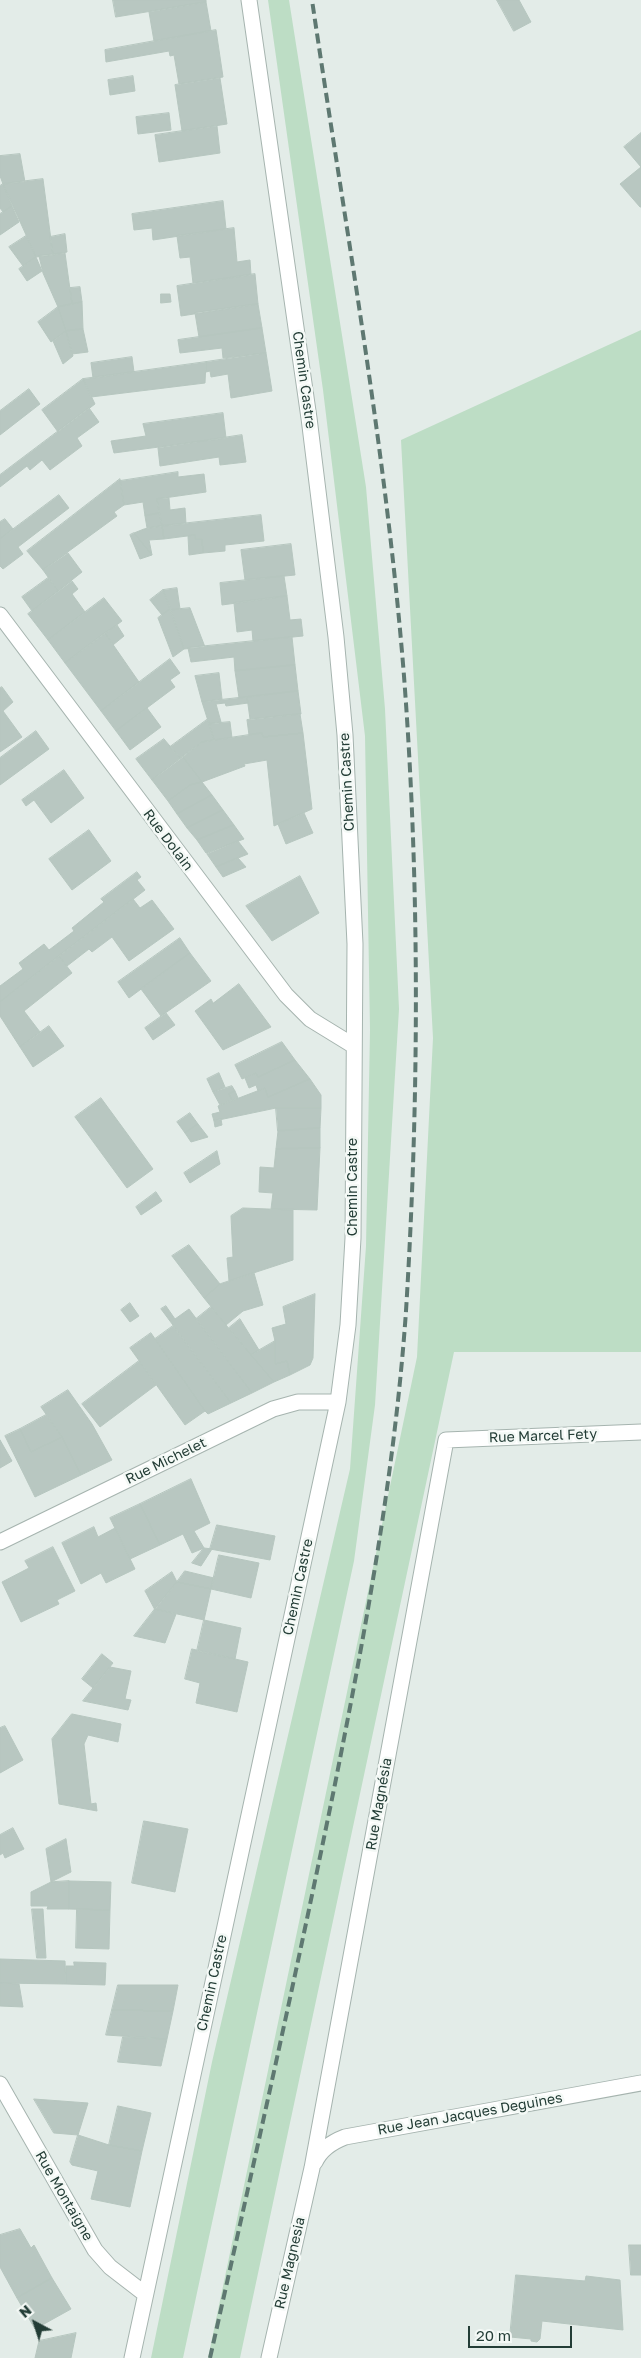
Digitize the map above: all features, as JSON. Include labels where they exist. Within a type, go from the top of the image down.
[{"type":"street","name":"Chemin Castre","points":[[132,2358],[338,1402],[352,1281],[354,1046],[352,883],[345,735],[337,646],[309,418],[249,0]]},
{"type":"street","name":"Rue Dolain","points":[[0,615],[286,995],[310,1019],[354,1046]]},
{"type":"street","name":"Rue Michelet","points":[[0,1542],[273,1409],[298,1402],[338,1402]]},
{"type":"street","name":"Rue Marcel Fety","points":[[446,1440],[641,1432]]},
{"type":"street","name":"Rue Magnésia","points":[[312,2168],[446,1440]]},
{"type":"street","name":"Rue Jean Jacques Deguines","points":[[312,2168],[320,2153],[330,2144],[345,2137],[641,2083]]},
{"type":"street","name":"Rue Montaigne","points":[[0,2084],[95,2250],[110,2267],[145,2294]]},
{"type":"street","name":"Rue Magnesia","points":[[269,2358],[312,2168]]},
{"type":"green space","points":[[268,0],[289,0],[366,487],[385,709],[399,1009],[375,1405],[354,1561],[183,2358],[151,2358],[212,2062],[350,1469],[366,1246],[370,1030],[365,736],[323,390]]},
{"type":"green space","points":[[641,330],[641,1352],[454,1352],[240,2358],[208,2358],[417,1357],[433,1038],[401,440]]},
{"type":"building","points":[[113,0],[206,0],[206,2],[116,17]]},
{"type":"building","points":[[497,0],[519,0],[531,22],[514,31]]},
{"type":"building","points":[[206,2],[211,31],[154,41],[149,12]]},
{"type":"building","points":[[216,30],[223,77],[179,84],[174,55],[170,56],[169,51],[106,62],[105,50]]},
{"type":"building","points":[[133,76],[135,91],[110,95],[108,80]]},
{"type":"building","points":[[220,78],[227,124],[182,131],[175,85]]},
{"type":"building","points":[[169,113],[171,130],[138,134],[136,117]]},
{"type":"building","points":[[217,126],[220,153],[159,162],[155,135]]},
{"type":"building","points":[[641,133],[641,167],[624,147]]},
{"type":"building","points":[[20,154],[25,182],[3,184],[0,176],[0,156]]},
{"type":"building","points":[[641,167],[641,207],[640,207],[620,184]]},
{"type":"building","points":[[43,179],[53,255],[36,257],[3,184]]},
{"type":"building","points":[[3,184],[12,206],[3,212],[0,208],[0,186]]},
{"type":"building","points":[[223,201],[226,229],[153,240],[152,228],[134,230],[132,214]]},
{"type":"building","points":[[12,206],[19,222],[0,235],[0,214]]},
{"type":"building","points":[[234,228],[237,262],[250,260],[251,275],[193,283],[190,257],[180,258],[177,236]]},
{"type":"building","points":[[65,234],[67,252],[53,255],[50,237]]},
{"type":"building","points":[[26,236],[36,257],[23,266],[9,247]]},
{"type":"building","points":[[65,253],[72,304],[58,307],[43,273],[39,256]]},
{"type":"building","points":[[36,257],[42,271],[27,281],[19,269]]},
{"type":"building","points":[[255,274],[258,304],[181,316],[177,286]]},
{"type":"building","points":[[80,287],[82,302],[72,304],[70,288]]},
{"type":"building","points":[[161,294],[170,294],[171,302],[161,303]]},
{"type":"building","points":[[82,302],[83,329],[66,331],[58,307]]},
{"type":"building","points":[[258,304],[262,328],[199,337],[195,313]]},
{"type":"building","points":[[58,307],[66,331],[51,342],[38,322]]},
{"type":"building","points":[[262,328],[266,353],[223,358],[222,348],[180,353],[178,340]]},
{"type":"building","points":[[83,329],[88,352],[72,354],[66,331]]},
{"type":"building","points":[[66,331],[73,356],[63,364],[53,341]]},
{"type":"building","points":[[266,353],[272,391],[231,398],[228,374],[211,377],[210,371],[206,372],[206,362]]},
{"type":"building","points":[[132,357],[134,372],[93,378],[91,363]]},
{"type":"building","points":[[206,362],[205,383],[91,397],[83,379]]},
{"type":"building","points":[[83,379],[95,404],[58,432],[42,410]]},
{"type":"building","points":[[29,389],[40,404],[0,435],[0,411]]},
{"type":"building","points":[[89,408],[99,422],[77,438],[82,446],[50,470],[42,460],[30,470],[27,466],[0,487],[0,475]]},
{"type":"building","points":[[223,413],[226,438],[114,453],[111,441],[146,436],[143,424]]},
{"type":"building","points":[[242,435],[246,462],[220,465],[219,457],[160,466],[158,448]]},
{"type":"building","points":[[178,472],[178,477],[204,474],[206,492],[157,499],[159,513],[145,516],[143,502],[124,505],[120,481]]},
{"type":"building","points":[[120,479],[124,505],[114,512],[117,516],[43,570],[27,551]]},
{"type":"building","points":[[59,495],[69,508],[18,547],[23,554],[3,569],[0,566],[0,539]]},
{"type":"building","points":[[169,498],[170,510],[185,508],[186,524],[162,526],[157,499]]},
{"type":"building","points":[[159,513],[162,526],[147,528],[145,516]]},
{"type":"building","points":[[261,515],[264,541],[225,545],[225,551],[203,553],[202,539],[195,539],[195,535],[164,539],[162,526]]},
{"type":"building","points":[[5,519],[13,529],[0,539],[0,522]]},
{"type":"building","points":[[162,526],[164,539],[149,540],[152,555],[134,533]]},
{"type":"building","points":[[134,533],[152,555],[140,559],[130,535]]},
{"type":"building","points":[[195,535],[195,539],[202,539],[203,553],[189,555],[188,536]]},
{"type":"building","points":[[291,544],[295,575],[245,580],[241,550]]},
{"type":"building","points":[[68,553],[82,572],[58,591],[43,570]]},
{"type":"building","points":[[284,576],[287,596],[222,605],[220,583]]},
{"type":"building","points":[[48,578],[58,591],[32,611],[22,597]]},
{"type":"building","points":[[72,581],[78,589],[72,594],[85,612],[48,640],[28,614]]},
{"type":"building","points":[[177,588],[180,609],[171,610],[163,590]]},
{"type":"building","points":[[163,590],[170,609],[162,615],[150,600]]},
{"type":"building","points":[[287,596],[290,620],[301,619],[303,636],[253,641],[252,630],[237,632],[234,603]]},
{"type":"building","points":[[104,598],[122,621],[65,663],[48,640]]},
{"type":"building","points":[[190,608],[205,647],[184,649],[171,610]]},
{"type":"building","points":[[170,609],[184,649],[173,657],[158,618]]},
{"type":"building","points":[[117,625],[124,636],[113,645],[105,633]]},
{"type":"building","points":[[105,633],[139,682],[101,711],[65,663]]},
{"type":"building","points":[[292,637],[295,665],[235,671],[234,657],[191,662],[188,648]]},
{"type":"building","points":[[170,659],[180,673],[170,680],[175,687],[116,731],[101,711]]},
{"type":"building","points":[[295,665],[298,691],[239,698],[235,671]]},
{"type":"building","points":[[219,673],[222,699],[202,702],[195,676]]},
{"type":"building","points":[[2,687],[13,702],[3,711],[22,737],[0,752],[0,688]]},
{"type":"building","points":[[298,691],[301,714],[250,719],[247,697]]},
{"type":"building","points":[[247,697],[248,703],[226,706],[225,703],[216,704],[221,722],[209,724],[202,702]]},
{"type":"building","points":[[147,708],[161,727],[130,750],[116,731]]},
{"type":"building","points":[[300,714],[303,733],[263,737],[262,733],[249,735],[247,720]]},
{"type":"building","points":[[208,719],[214,740],[202,742],[180,758],[170,747]]},
{"type":"building","points":[[230,722],[232,738],[214,740],[209,724]]},
{"type":"building","points":[[36,731],[49,749],[0,785],[0,758]]},
{"type":"building","points":[[262,733],[263,737],[303,733],[312,809],[274,826],[267,760],[244,764],[245,766],[202,782],[183,757],[202,742]]},
{"type":"building","points":[[164,739],[180,758],[152,780],[136,759]]},
{"type":"building","points":[[183,757],[202,782],[190,785],[168,801],[152,780]]},
{"type":"building","points":[[64,770],[84,798],[51,823],[34,800],[26,806],[22,800]]},
{"type":"building","points":[[202,782],[212,795],[177,814],[168,801],[190,785]]},
{"type":"building","points":[[212,795],[223,810],[187,828],[177,814]]},
{"type":"building","points":[[223,810],[234,825],[197,840],[187,828]]},
{"type":"building","points":[[304,813],[313,833],[286,844],[278,824]]},
{"type":"building","points":[[234,825],[244,839],[206,853],[197,840]]},
{"type":"building","points":[[89,830],[111,861],[72,890],[49,859]]},
{"type":"building","points":[[238,841],[248,854],[216,867],[207,854]]},
{"type":"building","points":[[238,858],[246,867],[223,877],[216,867]]},
{"type":"building","points":[[137,872],[141,877],[137,880],[145,890],[0,1002],[0,986],[23,969],[19,963],[44,944],[49,950],[74,931],[72,928],[104,902],[101,899]]},
{"type":"building","points":[[300,876],[319,913],[272,941],[246,906]]},
{"type":"building","points":[[133,899],[140,908],[152,900],[174,929],[129,961],[112,937],[92,952],[89,949],[67,966],[59,956]]},
{"type":"building","points":[[180,938],[190,953],[129,998],[118,982]]},
{"type":"building","points":[[190,953],[211,981],[161,1016],[141,989]]},
{"type":"building","points":[[59,956],[72,973],[24,1011],[40,1032],[20,1047],[0,1016],[0,1002]]},
{"type":"building","points":[[239,984],[271,1027],[223,1050],[195,1011],[211,999],[213,1003]]},
{"type":"building","points":[[166,1013],[175,1025],[153,1040],[145,1028]]},
{"type":"building","points":[[49,1026],[64,1046],[33,1067],[20,1047]]},
{"type":"building","points":[[282,1042],[295,1060],[258,1077],[256,1073],[242,1079],[235,1065]]},
{"type":"building","points":[[295,1060],[310,1079],[268,1097],[265,1088],[258,1091],[256,1085],[249,1088],[245,1078],[256,1073],[258,1077]]},
{"type":"building","points":[[219,1073],[225,1087],[213,1092],[207,1079]]},
{"type":"building","points":[[310,1079],[321,1095],[321,1108],[276,1108],[214,1121],[212,1114],[220,1112],[218,1106],[265,1088],[268,1097]]},
{"type":"building","points":[[232,1086],[235,1091],[229,1094],[232,1100],[220,1105],[213,1092]]},
{"type":"building","points":[[235,1091],[238,1098],[232,1100],[229,1094]]},
{"type":"building","points":[[101,1098],[153,1169],[127,1188],[75,1117]]},
{"type":"building","points":[[276,1108],[321,1108],[320,1128],[278,1131]]},
{"type":"building","points":[[190,1113],[198,1124],[185,1133],[177,1122]]},
{"type":"building","points":[[221,1119],[222,1125],[215,1127],[214,1121]]},
{"type":"building","points":[[198,1124],[208,1137],[191,1142],[185,1133]]},
{"type":"building","points":[[320,1128],[320,1148],[276,1149],[278,1131]]},
{"type":"building","points":[[320,1148],[317,1210],[271,1209],[273,1193],[259,1192],[260,1167],[274,1168],[276,1149]]},
{"type":"building","points":[[217,1151],[220,1164],[190,1183],[184,1173]]},
{"type":"building","points":[[156,1192],[162,1201],[141,1215],[136,1207]]},
{"type":"building","points":[[243,1208],[293,1210],[293,1260],[229,1281],[227,1258],[233,1257],[231,1216]]},
{"type":"building","points":[[189,1245],[220,1284],[204,1298],[172,1256]]},
{"type":"building","points":[[254,1273],[263,1305],[243,1311],[226,1325],[204,1298],[220,1284]]},
{"type":"building","points":[[315,1294],[313,1358],[310,1365],[290,1375],[287,1361],[275,1364],[275,1341],[272,1328],[286,1324],[283,1307]]},
{"type":"building","points":[[130,1303],[139,1316],[130,1322],[121,1310]]},
{"type":"building","points":[[166,1306],[175,1319],[189,1309],[252,1393],[231,1403],[161,1309]]},
{"type":"building","points":[[211,1307],[274,1382],[252,1393],[196,1319]]},
{"type":"building","points":[[240,1319],[259,1350],[251,1355],[229,1328]]},
{"type":"building","points":[[173,1326],[231,1403],[208,1414],[205,1411],[155,1339]]},
{"type":"building","points":[[151,1333],[205,1411],[185,1425],[130,1348]]},
{"type":"building","points":[[275,1341],[275,1364],[287,1361],[290,1375],[274,1382],[251,1355]]},
{"type":"building","points":[[139,1361],[156,1385],[100,1427],[82,1404]]},
{"type":"building","points":[[68,1390],[92,1424],[112,1460],[81,1475],[62,1437],[41,1407]]},
{"type":"building","points":[[46,1415],[62,1437],[31,1452],[20,1429]]},
{"type":"building","points":[[20,1429],[31,1452],[62,1437],[81,1475],[35,1497],[5,1436]]},
{"type":"building","points":[[0,1440],[12,1461],[0,1468]]},
{"type":"building","points":[[191,1479],[210,1523],[194,1531],[204,1548],[192,1553],[183,1534],[160,1545],[140,1504]]},
{"type":"building","points":[[140,1504],[160,1545],[130,1559],[110,1518]]},
{"type":"building","points":[[217,1525],[275,1536],[270,1560],[210,1549]]},
{"type":"building","points":[[94,1527],[98,1537],[115,1528],[135,1569],[106,1583],[101,1573],[81,1584],[62,1543]]},
{"type":"building","points":[[53,1547],[75,1591],[57,1600],[59,1604],[21,1622],[2,1582],[29,1568],[25,1561]]},
{"type":"building","points":[[204,1548],[212,1549],[201,1566],[192,1563]]},
{"type":"building","points":[[219,1555],[259,1563],[251,1598],[211,1589]]},
{"type":"building","points":[[185,1571],[214,1578],[211,1589],[177,1582]]},
{"type":"building","points":[[172,1572],[177,1582],[155,1610],[145,1591]]},
{"type":"building","points":[[177,1582],[211,1589],[204,1620],[155,1609]]},
{"type":"building","points":[[155,1609],[176,1614],[165,1643],[134,1636]]},
{"type":"building","points":[[204,1620],[241,1628],[235,1659],[197,1651]]},
{"type":"building","points":[[192,1649],[248,1662],[237,1712],[196,1703],[200,1683],[185,1679]]},
{"type":"building","points":[[102,1654],[113,1663],[93,1688],[82,1679]]},
{"type":"building","points":[[110,1667],[131,1671],[125,1699],[131,1700],[128,1710],[83,1701]]},
{"type":"building","points":[[72,1714],[121,1724],[118,1742],[88,1735],[84,1744],[91,1804],[96,1803],[97,1811],[59,1804],[52,1739]]},
{"type":"building","points":[[5,1726],[23,1760],[0,1773],[0,1728]]},
{"type":"building","points":[[144,1821],[188,1829],[175,1892],[132,1883]]},
{"type":"building","points":[[13,1828],[24,1849],[5,1858],[3,1853],[0,1855],[0,1835]]},
{"type":"building","points":[[66,1839],[71,1872],[51,1882],[46,1849]]},
{"type":"building","points":[[69,1881],[111,1882],[110,1910],[69,1909]]},
{"type":"building","points":[[69,1881],[69,1909],[47,1909],[48,1906],[31,1906],[31,1892],[51,1882]]},
{"type":"building","points":[[32,1909],[43,1909],[46,1958],[37,1958]]},
{"type":"building","points":[[77,1909],[110,1910],[109,1949],[76,1948]]},
{"type":"building","points":[[0,1959],[65,1961],[66,1984],[0,1983]]},
{"type":"building","points":[[74,1962],[106,1963],[105,1985],[66,1984],[66,1966],[74,1966]]},
{"type":"building","points":[[0,1983],[19,1984],[23,2007],[0,2006]]},
{"type":"building","points":[[118,1985],[178,1985],[173,2011],[112,2010]]},
{"type":"building","points":[[112,2010],[173,2011],[167,2039],[106,2035]]},
{"type":"building","points":[[123,2037],[167,2039],[161,2066],[118,2062]]},
{"type":"building","points":[[34,2099],[88,2103],[78,2135],[54,2133]]},
{"type":"building","points":[[118,2106],[151,2113],[142,2151],[109,2145]]},
{"type":"building","points":[[78,2135],[109,2145],[142,2151],[130,2207],[91,2199],[98,2171],[72,2165],[70,2162]]},
{"type":"building","points":[[20,2229],[31,2248],[34,2245],[52,2278],[17,2298],[0,2267],[0,2235]]},
{"type":"building","points":[[629,2245],[641,2245],[641,2275],[631,2275]]},
{"type":"building","points":[[516,2275],[585,2281],[586,2276],[620,2280],[623,2330],[542,2321],[540,2339],[537,2342],[531,2341],[531,2339],[510,2337]]},
{"type":"building","points":[[52,2278],[71,2309],[35,2329],[17,2298]]},
{"type":"building","points":[[76,2333],[71,2358],[35,2358],[39,2341]]},
{"type":"railway","points":[[210,2358],[305,1928],[358,1667],[378,1549],[395,1430],[406,1311],[410,1232],[416,994],[413,835],[404,676],[387,507],[376,422],[312,0]]}]
